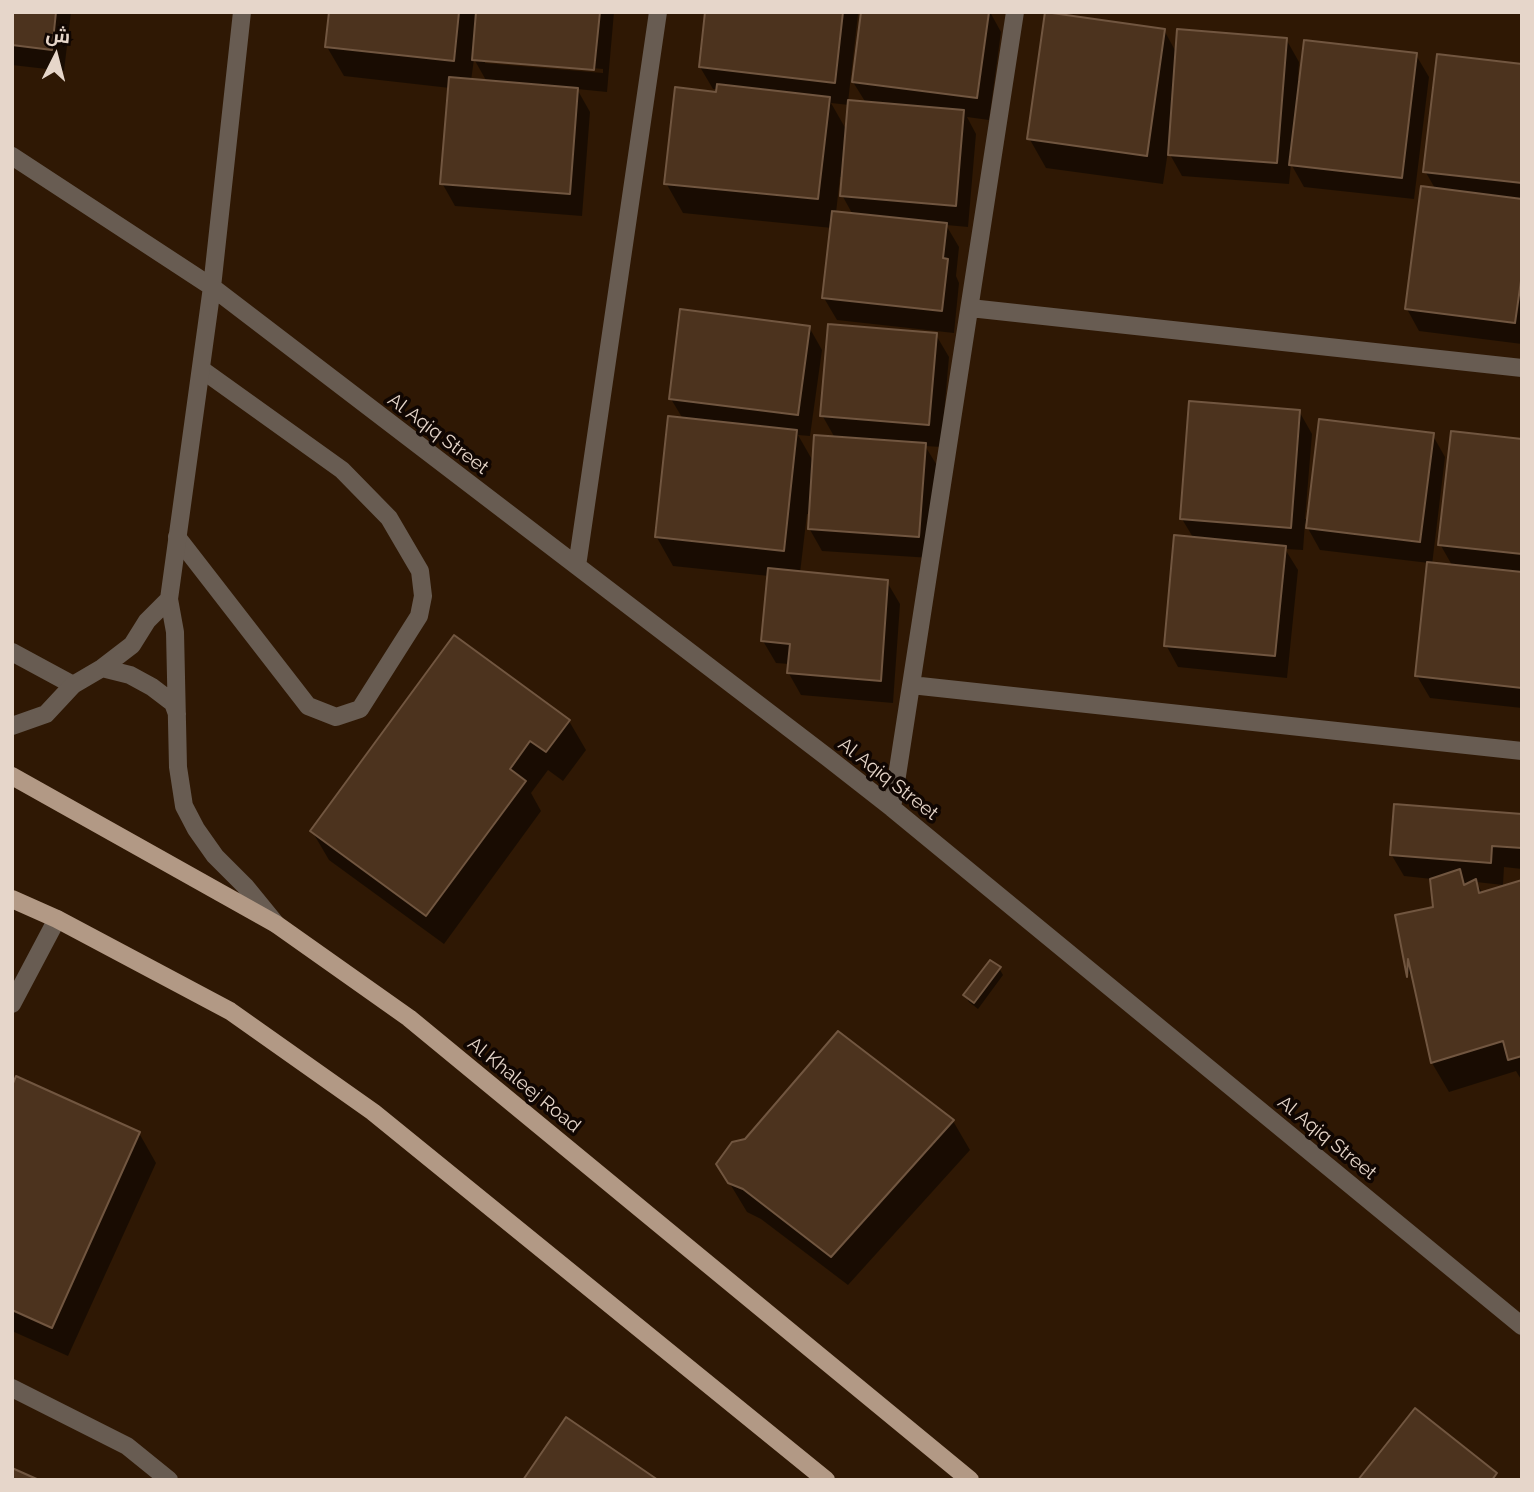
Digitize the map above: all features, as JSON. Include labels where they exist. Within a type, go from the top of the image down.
[{"type":"main road","name":"Al Khaleej Road","points":[[12,776],[276,924],[409,1018],[970,1480]]},
{"type":"main road","points":[[12,899],[57,919],[230,1012],[373,1112],[826,1480]]},
{"type":"street","points":[[242,12],[212,287],[169,599],[175,632],[178,767],[184,806],[215,856],[245,886],[276,924]]},
{"type":"street","points":[[577,566],[658,12]]},
{"type":"street","points":[[892,808],[1015,12]]},
{"type":"street","name":"Al Aqiq Street","points":[[12,156],[212,287],[892,808],[1522,1326]]},
{"type":"street","points":[[970,307],[1522,368]]},
{"type":"street","points":[[177,537],[308,706],[336,716],[360,709],[419,617],[423,596],[420,571],[388,518],[342,470],[201,369]]},
{"type":"street","points":[[12,726],[46,714],[73,684],[102,668],[132,645],[147,621],[169,599]]},
{"type":"street","points":[[12,652],[73,684]]},
{"type":"street","points":[[102,668],[130,675],[152,687],[173,703],[178,717]]},
{"type":"street","points":[[911,685],[1522,751]]},
{"type":"street","points":[[12,1004],[57,919]]},
{"type":"street","points":[[12,1388],[127,1446],[169,1480]]},
{"type":"building","points":[[12,12],[56,12],[52,50],[12,45]]},
{"type":"building","points":[[329,12],[459,12],[454,61],[325,47]]},
{"type":"building","points":[[476,12],[600,12],[594,70],[472,60]]},
{"type":"building","points":[[705,12],[843,12],[835,83],[699,67]]},
{"type":"building","points":[[861,12],[989,12],[977,98],[852,82]]},
{"type":"building","points":[[1045,12],[1165,29],[1147,156],[1027,139]]},
{"type":"building","points":[[1177,29],[1287,38],[1277,163],[1168,155]]},
{"type":"building","points":[[1304,40],[1417,53],[1402,178],[1289,165]]},
{"type":"building","points":[[1437,54],[1522,64],[1522,183],[1423,172]]},
{"type":"building","points":[[449,77],[578,88],[570,194],[440,184]]},
{"type":"building","points":[[717,84],[830,97],[818,199],[664,184],[675,87],[716,92]]},
{"type":"building","points":[[848,100],[964,110],[956,206],[840,196]]},
{"type":"building","points":[[1421,186],[1522,199],[1522,274],[1515,323],[1405,309]]},
{"type":"building","points":[[832,211],[947,223],[943,258],[948,259],[942,311],[822,298]]},
{"type":"building","points":[[680,309],[810,326],[798,415],[669,399]]},
{"type":"building","points":[[828,324],[937,333],[929,425],[820,416]]},
{"type":"building","points":[[1189,401],[1300,410],[1291,528],[1180,519]]},
{"type":"building","points":[[668,416],[797,430],[784,551],[655,537]]},
{"type":"building","points":[[1319,419],[1434,433],[1420,542],[1306,528]]},
{"type":"building","points":[[1451,431],[1522,439],[1522,554],[1438,545]]},
{"type":"building","points":[[814,435],[926,443],[919,537],[808,529]]},
{"type":"building","points":[[1174,535],[1286,546],[1275,656],[1164,646]]},
{"type":"building","points":[[1427,562],[1522,572],[1522,688],[1415,676]]},
{"type":"building","points":[[768,568],[888,580],[881,681],[787,673],[790,644],[761,641]]},
{"type":"building","points":[[454,635],[570,720],[546,752],[530,741],[510,769],[526,781],[426,916],[310,831]]},
{"type":"building","points":[[1394,804],[1522,814],[1522,848],[1492,846],[1491,863],[1390,855]]},
{"type":"building","points":[[1460,869],[1464,885],[1476,879],[1479,893],[1522,880],[1522,1056],[1508,1060],[1503,1041],[1431,1063],[1408,959],[1407,977],[1395,915],[1433,907],[1430,879]]},
{"type":"building","points":[[990,960],[1001,967],[974,1003],[963,995]]},
{"type":"building","points":[[838,1031],[954,1120],[831,1257],[743,1189],[728,1183],[716,1164],[732,1142],[745,1139]]},
{"type":"building","points":[[16,1076],[140,1132],[52,1328],[12,1310],[12,1086]]},
{"type":"building","points":[[1415,1408],[1497,1473],[1492,1480],[1358,1480]]},
{"type":"building","points":[[566,1417],[658,1480],[523,1480]]},
{"type":"building","points":[[12,1468],[39,1480],[12,1480]]}]
